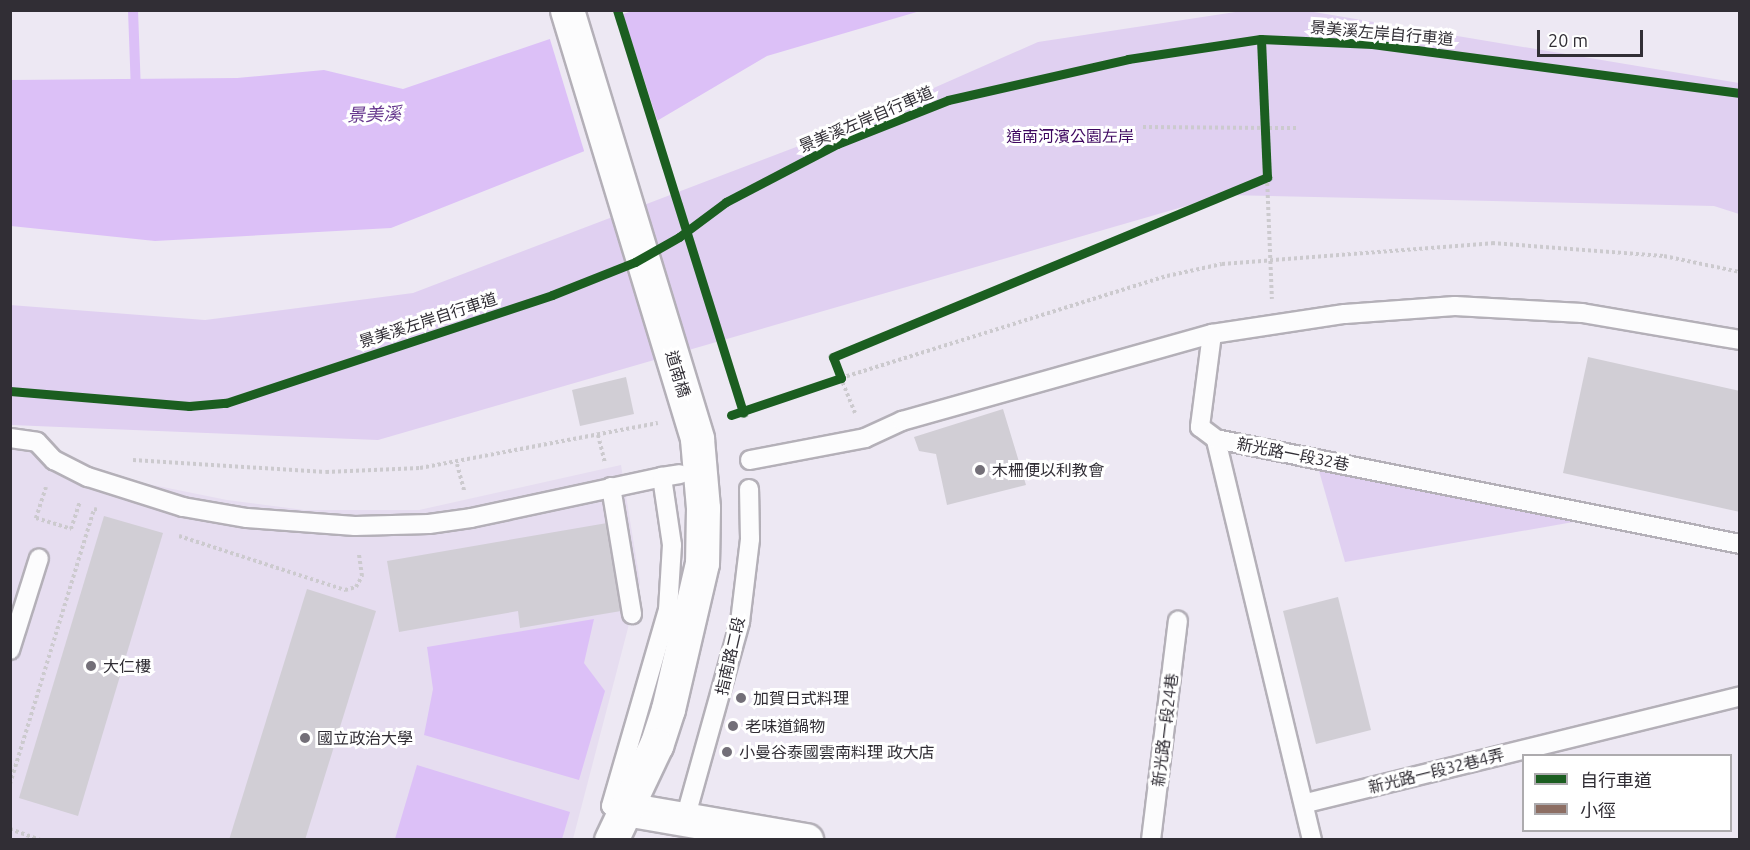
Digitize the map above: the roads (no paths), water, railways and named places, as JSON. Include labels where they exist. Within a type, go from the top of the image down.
[{"type":"street","name":"道南橋","points":[[567,10],[697,440],[704,508],[702,563],[656,745],[626,809]]},
{"type":"street","points":[[611,840],[626,809],[806,840]]},
{"type":"lane","points":[[750,460],[865,438],[902,421],[1212,334],[1345,314],[1455,306],[1582,313],[1740,340]]},
{"type":"lane","points":[[1212,334],[1200,427],[1216,439]]},
{"type":"lane","points":[[10,438],[37,442],[54,460],[88,477],[183,507],[247,518],[355,526],[440,523],[513,511],[611,487],[680,474]]},
{"type":"lane","name":"新光路一段32巷","points":[[1312,840],[1306,803],[1216,439],[1740,544]]},
{"type":"lane","points":[[626,809],[611,806],[668,610],[672,545],[662,477]]},
{"type":"lane","points":[[611,487],[632,614]]},
{"type":"lane","name":"指南路二段","points":[[685,819],[740,622],[750,539],[749,489]]},
{"type":"lane","points":[[10,650],[39,558]]},
{"type":"lane","name":"新光路一段24巷","points":[[1151,840],[1178,621]]},
{"type":"lane","name":"新光路一段32巷4弄","points":[[1306,803],[1740,696]]},
{"type":"water","name":"景美溪","points":[[632,11],[920,11],[767,56],[650,125],[391,228],[155,241],[11,226],[10,80],[237,78],[324,70],[403,89]]},
{"type":"water","points":[[594,619],[584,663],[605,691],[579,780],[424,735],[433,689],[427,647]]},
{"type":"water","points":[[417,765],[570,812],[562,839],[395,839]]},
{"type":"waterway","points":[[133,10],[136,91]]},
{"type":"place","name":"木柵便以利教會","points":[[980,470]]},
{"type":"place","name":"大仁樓","points":[[91,666]]},
{"type":"place","name":"加賀日式料理","points":[[741,698]]},
{"type":"place","name":"老味道鍋物","points":[[733,726]]},
{"type":"place","name":"國立政治大學","points":[[305,738]]},
{"type":"place","name":"小曼谷泰國雲南料理 政大店","points":[[727,752]]},
{"type":"park label","name":"道南河濱公園左岸","points":[[1070,136]]}]
